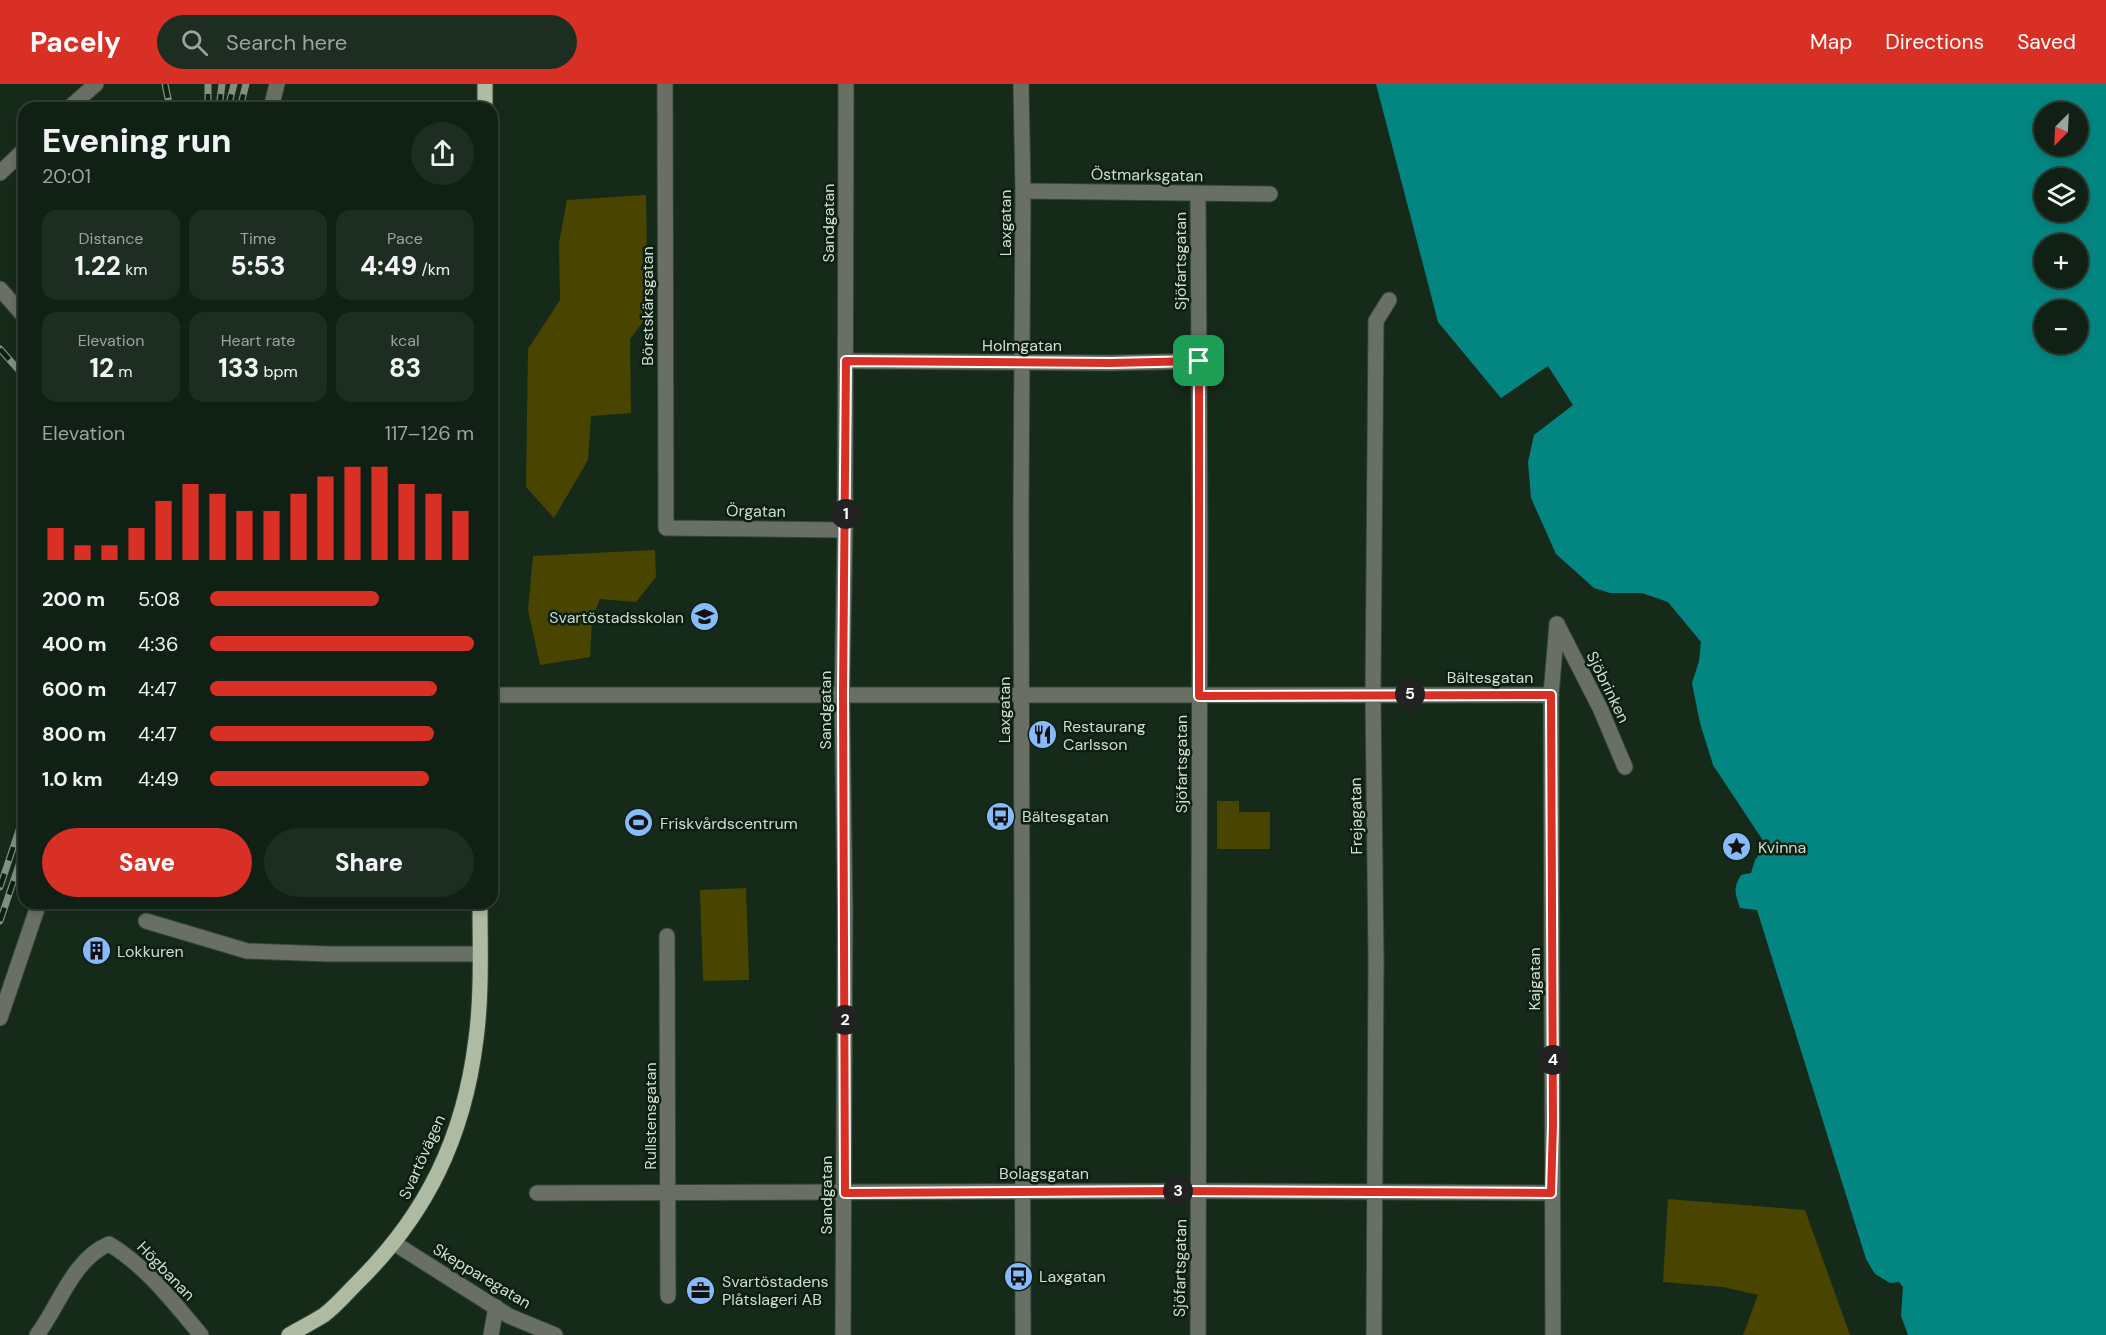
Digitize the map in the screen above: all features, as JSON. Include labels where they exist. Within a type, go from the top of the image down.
[{"type":"main road","points":[[485,84],[485,102]]},
{"type":"main road","name":"Svartövägen","points":[[289,1335],[326,1314],[376,1265],[419,1209],[434,1182],[450,1146],[470,1078],[476,1038],[480,909]]},
{"type":"street","points":[[76,102],[96,84]]},
{"type":"street","points":[[272,102],[277,84]]},
{"type":"street","name":"Börstskärsgatan","points":[[665,84],[666,528]]},
{"type":"street","name":"Sandgatan","points":[[843,1335],[846,84]]},
{"type":"street","name":"Laxgatan","points":[[1021,84],[1023,191],[1023,1335]]},
{"type":"street","points":[[0,173],[18,156]]},
{"type":"street","name":"Östmarksgatan","points":[[1023,191],[1270,194]]},
{"type":"street","name":"Sjöfartsgatan","points":[[1198,194],[1198,1335]]},
{"type":"street","points":[[0,289],[18,309]]},
{"type":"street","name":"Frejagatan","points":[[1374,1335],[1376,959],[1373,694],[1376,321],[1389,300]]},
{"type":"street","name":"Holmgatan","points":[[846,361],[1111,363],[1199,361]]},
{"type":"street","name":"Örgatan","points":[[666,528],[845,530]]},
{"type":"street","name":"Kajgatan","points":[[1552,1335],[1551,695],[1557,624]]},
{"type":"street","name":"Sjöbrinken","points":[[1557,624],[1600,708],[1625,767]]},
{"type":"street","name":"Bältesgatan","points":[[498,695],[1551,695]]},
{"type":"street","points":[[0,1018],[37,909]]},
{"type":"street","points":[[146,921],[247,951],[329,954],[480,954]]},
{"type":"street","name":"Rullstensgatan","points":[[668,936],[668,1296]]},
{"type":"street","name":"Bolagsgatan","points":[[537,1193],[1375,1191],[1551,1193]]},
{"type":"street","name":"Skepparegatan","points":[[394,1243],[496,1308],[555,1335]]},
{"type":"street","name":"Högbanan","points":[[37,1335],[80,1267],[95,1252],[108,1244],[128,1255],[161,1288],[200,1334]]},
{"type":"street","points":[[491,1335],[496,1308]]},
{"type":"shaded area","points":[[646,195],[648,315],[630,339],[631,413],[591,416],[588,460],[554,518],[526,487],[528,349],[560,300],[559,243],[567,200]]},
{"type":"shaded area","points":[[655,550],[656,577],[636,602],[600,599],[592,618],[590,657],[540,665],[528,610],[533,556]]},
{"type":"shaded area","points":[[1217,801],[1239,801],[1239,812],[1270,812],[1270,849],[1217,849]]},
{"type":"shaded area","points":[[746,888],[749,980],[703,981],[700,890]]},
{"type":"shaded area","points":[[1668,1199],[1805,1210],[1850,1335],[1743,1335],[1758,1295],[1723,1287],[1663,1282]]},
{"type":"water","points":[[1376,84],[2106,84],[2106,1335],[1908,1335],[1901,1316],[1903,1287],[1899,1282],[1890,1283],[1875,1274],[1866,1259],[1757,910],[1740,908],[1737,899],[1738,880],[1741,875],[1751,873],[1755,860],[1766,845],[1713,765],[1700,723],[1692,683],[1699,661],[1701,642],[1668,602],[1642,593],[1610,593],[1594,588],[1556,554],[1531,498],[1528,462],[1534,435],[1573,405],[1548,366],[1501,398],[1438,322]]},
{"type":"railway","points":[[165,84],[169,102]]},
{"type":"railway","points":[[208,84],[208,102]]},
{"type":"railway","points":[[220,102],[222,84]]},
{"type":"railway","points":[[230,102],[234,84]]},
{"type":"railway","points":[[242,102],[246,84]]},
{"type":"railway","points":[[0,349],[18,369]]},
{"type":"railway","points":[[0,887],[18,833]]},
{"type":"railway","points":[[0,921],[18,868]]},
{"type":"place","name":"Svartöstadsskolan","points":[[705,617]]},
{"type":"place","name":"Restaurang Carlsson","points":[[1042,735]]},
{"type":"place","name":"Bältesgatan","points":[[1001,816]]},
{"type":"place","name":"Friskvårdscentrum","points":[[639,823]]},
{"type":"place","name":"Kvinna","points":[[1737,847]]},
{"type":"place","name":"Lokkuren","points":[[96,951]]},
{"type":"place","name":"Laxgatan","points":[[1018,1276]]},
{"type":"place","name":"Svartöstadens Plåtslageri AB","points":[[701,1290]]},
{"type":"route","points":[[846,361],[1111,363],[1199,361],[1199,696],[1551,695],[1553,1125],[1551,1193],[1000,1191],[845,1193],[843,694],[846,361]]}]
